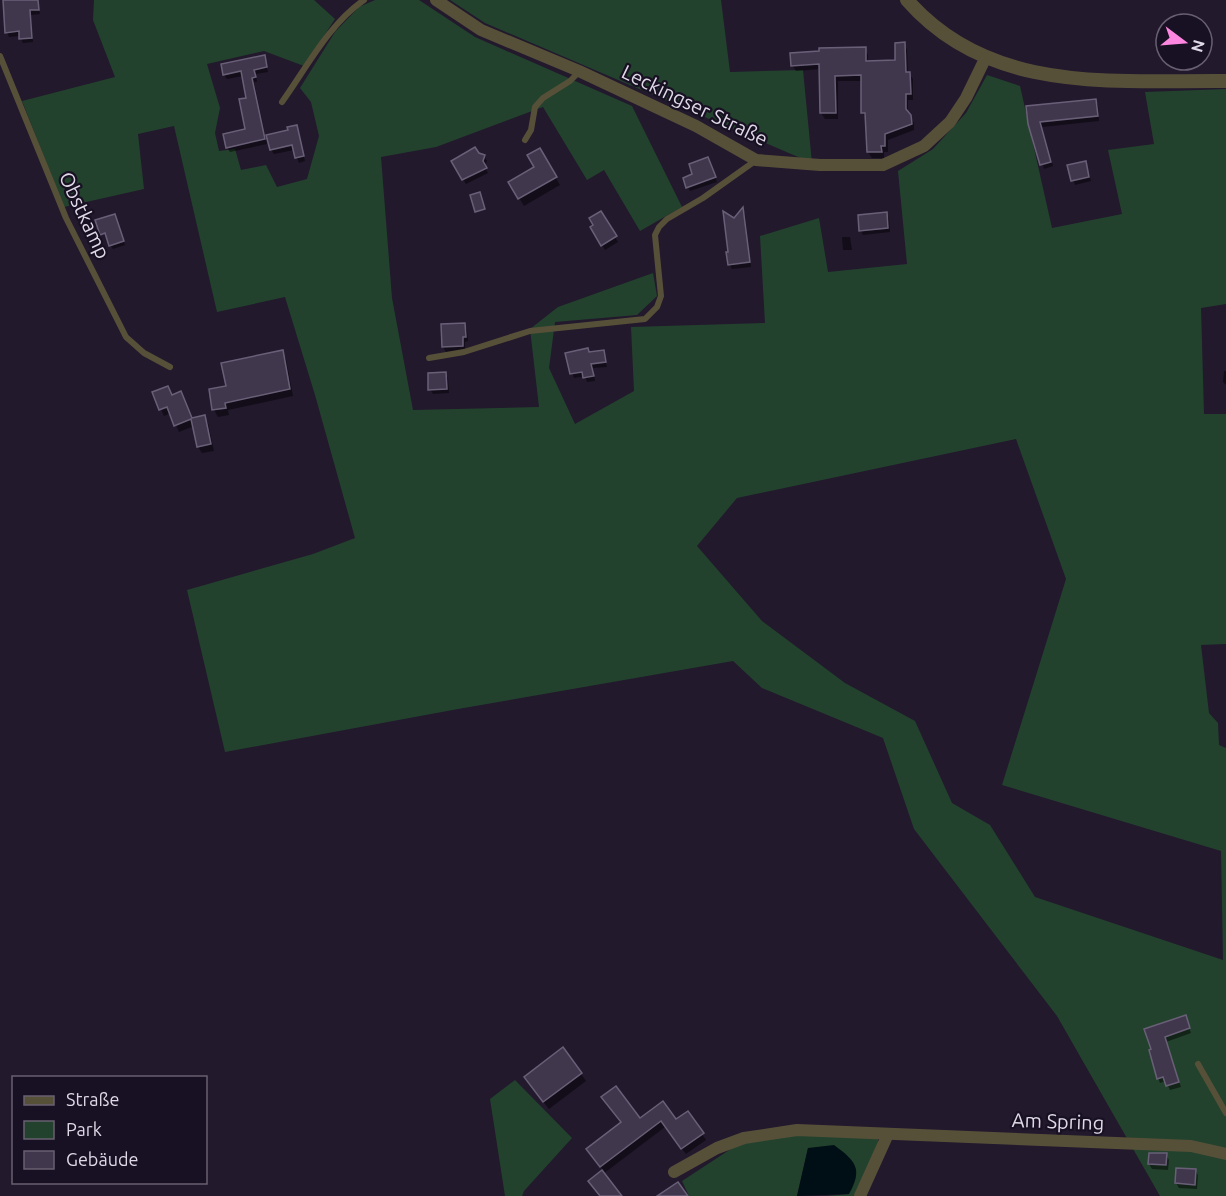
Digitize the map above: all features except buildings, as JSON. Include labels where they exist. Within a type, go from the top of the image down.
[{"type":"street","name":"Leckingser Straße","points":[[436,0],[481,30],[579,71],[696,126],[756,160],[820,165],[883,165],[924,146],[950,122],[966,98],[986,57]]},
{"type":"street","points":[[907,0],[943,33],[986,57],[1030,72],[1066,78],[1226,81]]},
{"type":"street","name":"Am Spring","points":[[674,1172],[717,1148],[744,1138],[797,1130],[1191,1146],[1226,1154]]},
{"type":"street","points":[[860,1196],[888,1134]]},
{"type":"lane","points":[[282,102],[339,22],[351,9],[364,0]]},
{"type":"lane","name":"Obstkamp","points":[[0,56],[66,218],[126,337],[144,352],[170,367]]},
{"type":"lane","points":[[525,140],[531,130],[535,107],[543,98],[570,81],[579,71]]},
{"type":"lane","points":[[429,358],[464,352],[530,331],[645,320],[657,307],[661,296],[655,248],[655,235],[659,227],[667,219],[703,198],[756,160]]},
{"type":"lane","points":[[1198,1064],[1226,1113]]},
{"type":"green space","points":[[94,0],[314,0],[335,19],[304,66],[264,51],[207,64],[220,108],[215,133],[219,151],[235,149],[241,170],[266,165],[277,187],[307,179],[319,136],[311,102],[300,88],[335,32],[359,7],[375,0],[419,0],[475,37],[632,106],[682,207],[640,231],[604,170],[587,180],[543,107],[436,147],[381,157],[392,298],[413,410],[539,407],[530,329],[558,307],[653,273],[657,296],[637,315],[555,322],[549,368],[575,424],[634,391],[631,327],[765,323],[760,236],[819,218],[828,272],[907,264],[898,171],[933,149],[966,113],[987,75],[1020,86],[1052,228],[1122,214],[1108,150],[1154,144],[1145,92],[1226,89],[1226,304],[1201,308],[1204,414],[1226,414],[1226,644],[1201,645],[1209,713],[1218,723],[1219,745],[1226,748],[1226,1196],[1160,1196],[1057,1016],[914,829],[883,738],[762,688],[733,661],[225,752],[187,590],[313,554],[355,538],[285,297],[217,312],[174,126],[138,134],[144,189],[64,207],[22,101],[115,77],[93,20]],"holes":[[[1016,439],[1066,579],[1002,785],[1221,851],[1223,960],[1035,897],[990,825],[952,803],[915,721],[845,683],[762,621],[697,546],[737,498]]]},
{"type":"green space","points":[[450,0],[721,0],[730,72],[803,70],[812,163],[485,23]]},
{"type":"green space","points":[[515,1080],[572,1138],[522,1196],[505,1196],[490,1099]]},
{"type":"green space","points":[[798,1134],[878,1137],[857,1196],[826,1196],[849,1194],[808,1148],[797,1196],[689,1196],[682,1181],[743,1141]]},
{"type":"shaded area","points":[[834,1145],[848,1156],[855,1166],[856,1178],[849,1194],[797,1196],[808,1148]]}]
